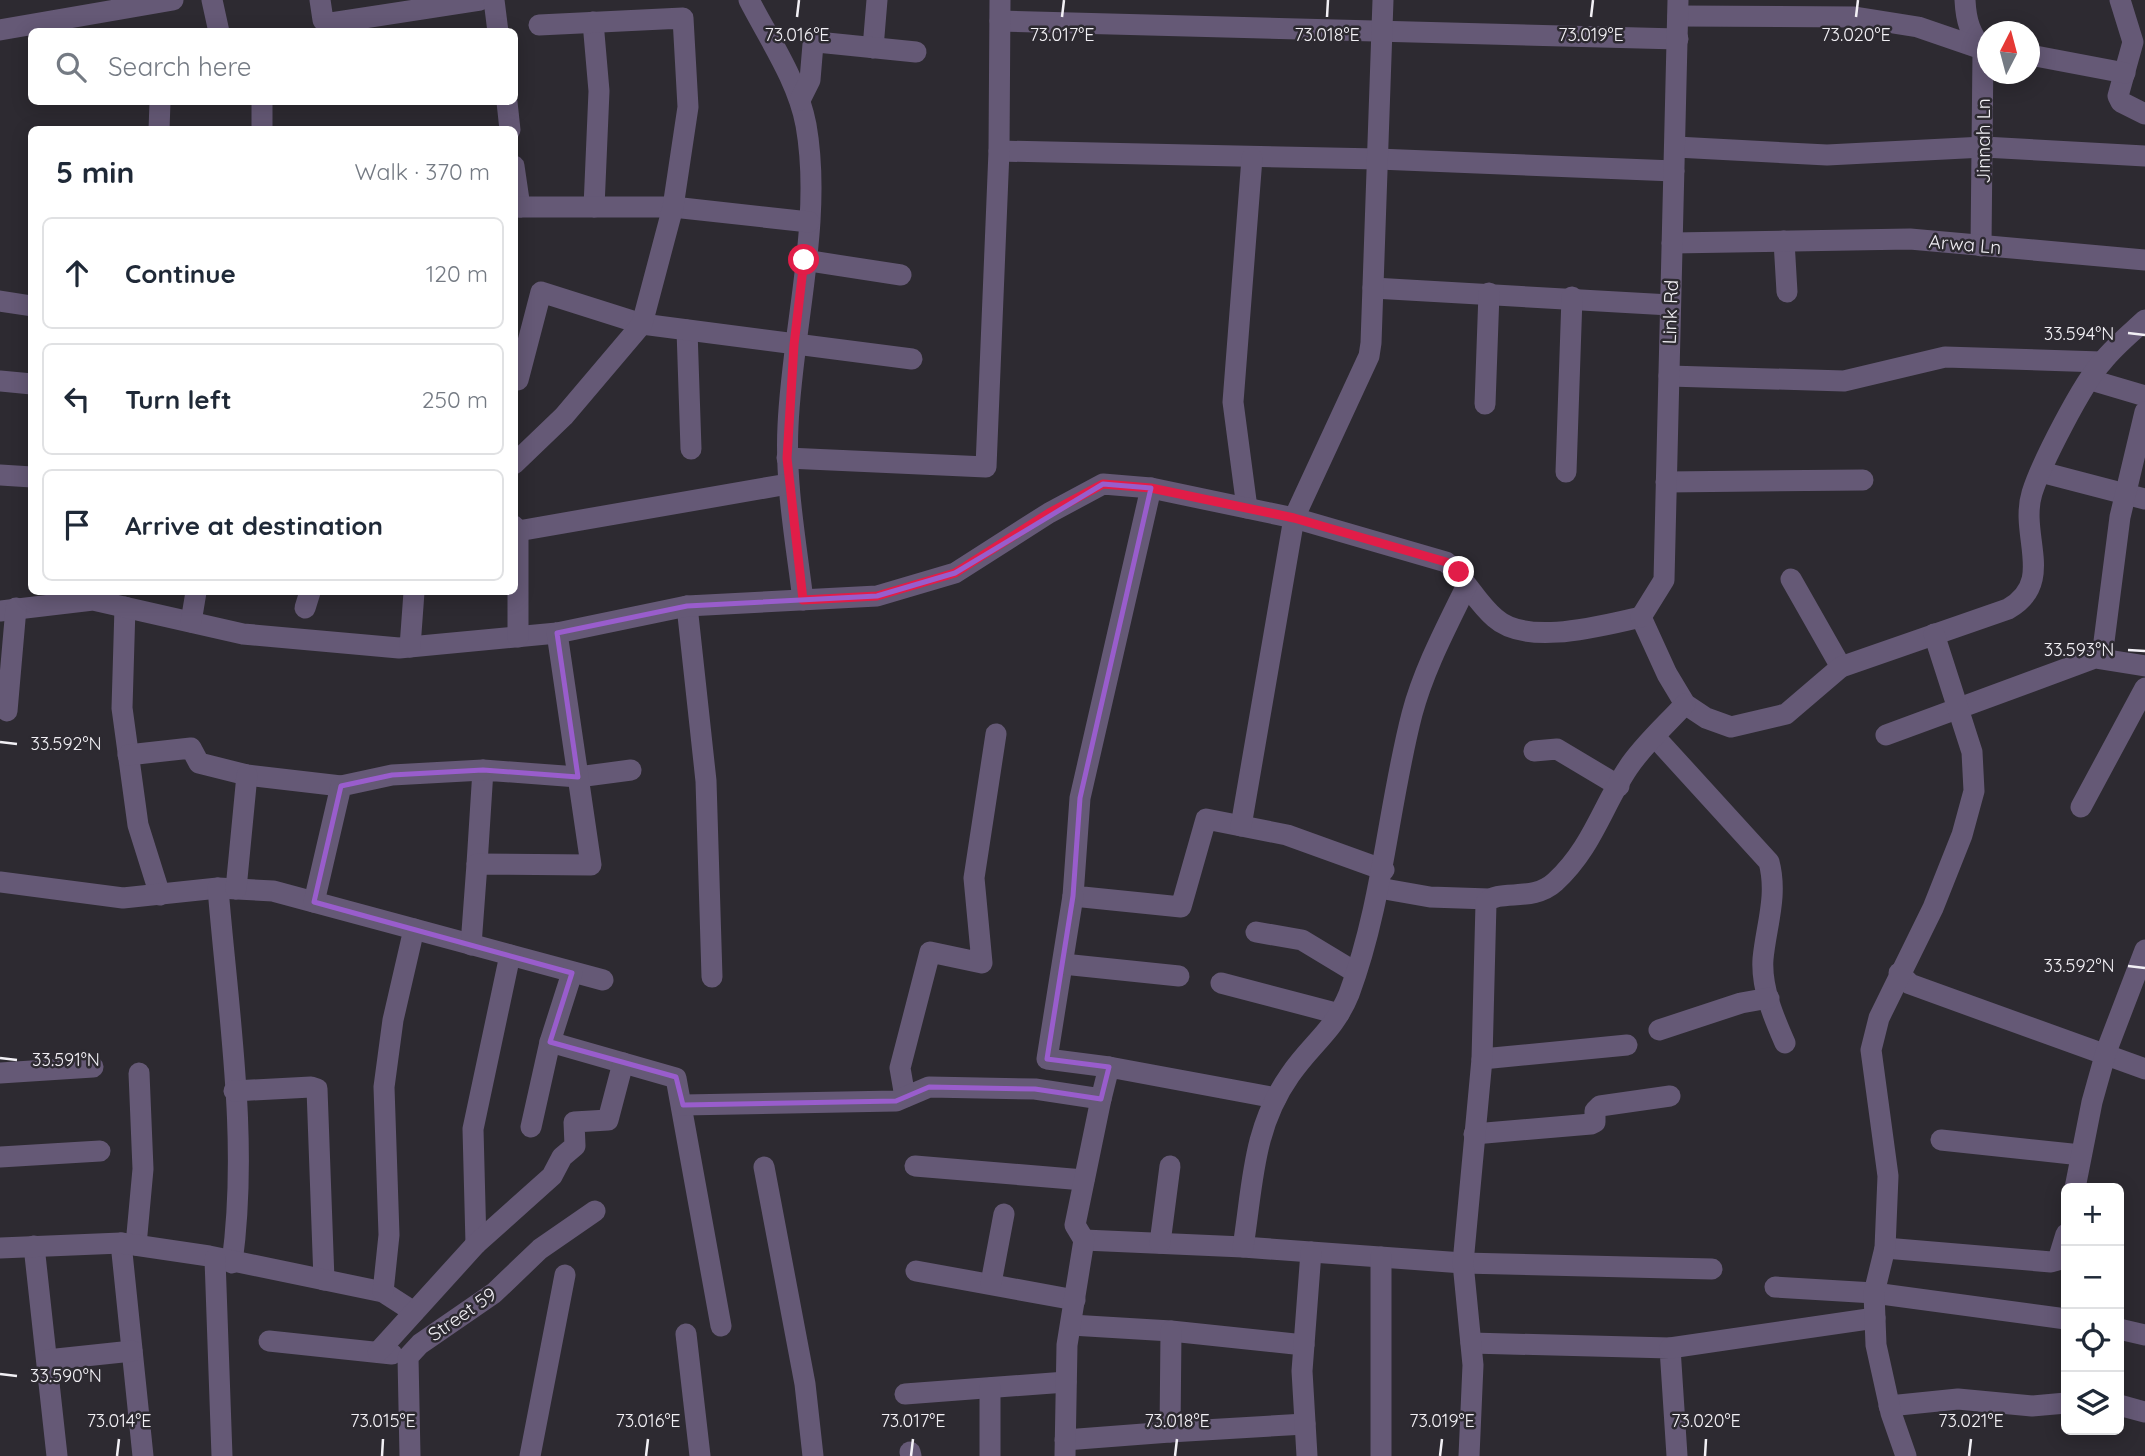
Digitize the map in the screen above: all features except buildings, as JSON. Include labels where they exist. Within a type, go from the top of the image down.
[{"type":"street","points":[[0,30],[102,22],[173,0]]},
{"type":"street","points":[[212,0],[218,28]]},
{"type":"street","points":[[320,0],[323,20],[331,23],[481,0]]},
{"type":"street","points":[[494,0],[498,28]]},
{"type":"street","points":[[749,0],[800,100],[806,127],[809,222],[794,345],[787,458],[803,600]]},
{"type":"street","points":[[873,48],[877,0]]},
{"type":"street","points":[[1241,826],[1294,518],[1369,356],[1383,0]]},
{"type":"street","name":"Jinnah Ln","points":[[1965,0],[1966,20],[1971,35],[1977,42]]},
{"type":"street","points":[[2120,0],[2133,42],[2119,88],[2121,102],[2145,114]]},
{"type":"street","points":[[1678,8],[1855,8],[1977,48]]},
{"type":"street","name":"Link Rd","points":[[1641,617],[1664,580],[1678,8]]},
{"type":"street","points":[[787,458],[986,467],[999,151],[1000,11],[1382,31],[1678,39]]},
{"type":"street","points":[[518,460],[564,416],[642,324],[673,207],[688,107],[686,22],[678,16],[539,25]]},
{"type":"street","points":[[593,22],[599,90],[594,207]]},
{"type":"street","points":[[800,100],[810,80],[813,44],[916,52]]},
{"type":"street","points":[[2040,57],[2124,73]]},
{"type":"street","name":"Jinnah Ln","points":[[1981,246],[1985,84]]},
{"type":"street","points":[[159,126],[160,105]]},
{"type":"street","points":[[262,105],[262,126]]},
{"type":"street","points":[[507,105],[510,126]]},
{"type":"street","points":[[1676,147],[1827,155],[1984,147],[2145,156]]},
{"type":"street","points":[[999,151],[1378,159],[1674,171]]},
{"type":"street","points":[[1247,508],[1233,402],[1252,158]]},
{"type":"street","points":[[518,207],[673,207],[809,222]]},
{"type":"street","name":"Arwa Ln","points":[[1672,243],[1910,239],[2145,260]]},
{"type":"street","points":[[1784,241],[1787,292]]},
{"type":"street","points":[[804,260],[901,275]]},
{"type":"street","points":[[1373,288],[1572,297],[1670,305]]},
{"type":"street","points":[[518,380],[523,331],[541,292],[642,324],[912,359]]},
{"type":"street","points":[[1485,404],[1489,293]]},
{"type":"street","points":[[1566,472],[1572,297]]},
{"type":"street","points":[[0,301],[28,305]]},
{"type":"street","points":[[7,711],[8,609],[112,600],[243,634],[410,647],[557,633],[687,606],[877,596],[955,573],[1049,513],[1103,484],[1151,488],[1294,518],[1446,562],[1459,572],[1466,587],[1493,617],[1515,629],[1577,630],[1641,617],[1667,674],[1685,704],[1706,718],[1731,727],[1786,714],[1841,667],[2008,609],[2024,600],[2032,586],[2034,570],[2029,530],[2032,495],[2041,472],[2096,371],[2145,320]]},
{"type":"street","points":[[687,330],[691,449]]},
{"type":"street","points":[[1669,376],[1844,381],[1945,357],[2096,371],[2145,396]]},
{"type":"street","points":[[0,381],[28,384]]},
{"type":"street","points":[[2102,657],[2135,497],[2145,412]]},
{"type":"street","points":[[2041,472],[2135,497]]},
{"type":"street","points":[[0,475],[28,477]]},
{"type":"street","points":[[1666,482],[1863,480]]},
{"type":"street","points":[[518,529],[788,484]]},
{"type":"street","points":[[1151,488],[1082,787],[1073,896],[1047,1059],[1109,1067],[1276,1098]]},
{"type":"street","points":[[1791,579],[1841,667]]},
{"type":"street","points":[[1243,1247],[1256,1145],[1276,1098],[1290,1075],[1333,1027],[1355,972],[1382,879],[1415,704],[1436,649],[1466,587]]},
{"type":"street","points":[[191,622],[196,595]]},
{"type":"street","points":[[410,647],[414,595]]},
{"type":"street","points":[[517,595],[518,637]]},
{"type":"street","points":[[112,600],[122,708],[138,825],[160,895]]},
{"type":"street","points":[[687,606],[706,781],[712,977]]},
{"type":"street","points":[[477,864],[591,865],[557,633]]},
{"type":"street","points":[[1906,1456],[1889,1406],[1876,1345],[1874,1293],[1885,1248],[1888,1177],[1871,1051],[1879,1018],[1933,908],[1969,817],[1975,775],[1972,752],[1934,634]]},
{"type":"street","points":[[1886,735],[2102,657],[2145,666]]},
{"type":"street","points":[[2081,807],[2145,688]]},
{"type":"street","points":[[1073,896],[1181,907],[1206,819],[1287,835],[1382,879],[1430,897],[1489,899],[1541,893],[1557,880],[1599,827],[1628,768],[1685,704]]},
{"type":"street","points":[[905,1097],[900,1068],[930,953],[982,963],[974,878],[996,734]]},
{"type":"street","points":[[1655,737],[1769,862],[1773,898],[1763,960],[1769,998],[1785,1043]]},
{"type":"street","points":[[128,755],[191,748],[199,763],[247,775],[341,786],[392,775],[483,771],[578,777],[631,770]]},
{"type":"street","points":[[1534,751],[1557,749],[1619,786]]},
{"type":"street","points":[[471,945],[483,771]]},
{"type":"street","points":[[222,1456],[223,1261],[239,1213],[227,889],[247,775]]},
{"type":"street","points":[[314,902],[341,786]]},
{"type":"street","points":[[0,882],[123,898],[227,889],[273,891],[603,980]]},
{"type":"street","points":[[1469,1456],[1471,1343],[1463,1263],[1482,1059],[1486,903],[1489,899]]},
{"type":"street","points":[[383,1292],[389,1236],[384,1087],[394,1020],[414,929]]},
{"type":"street","points":[[1256,932],[1302,940],[1355,972]]},
{"type":"street","points":[[2076,1183],[2092,1102],[2106,1052],[2138,989],[2145,950]]},
{"type":"street","points":[[476,1244],[473,1129],[510,956]]},
{"type":"street","points":[[1063,964],[1179,976]]},
{"type":"street","points":[[531,1127],[550,1042],[572,973]]},
{"type":"street","points":[[1899,973],[1910,984],[2106,1052],[2145,1069]]},
{"type":"street","points":[[1221,983],[1339,1014]]},
{"type":"street","points":[[1659,1030],[1741,1003],[1769,998]]},
{"type":"street","points":[[550,1042],[676,1078],[683,1104],[721,1326]]},
{"type":"street","points":[[1482,1059],[1627,1045]]},
{"type":"street","points":[[378,1352],[476,1244],[552,1176],[562,1157],[575,1146],[574,1122],[608,1120],[623,1063]]},
{"type":"street","points":[[0,1073],[93,1067]]},
{"type":"street","points":[[1109,1067],[1075,1225],[1084,1240],[1071,1325],[1066,1382],[1065,1448],[1170,1432],[1305,1424]]},
{"type":"street","points":[[139,1073],[144,1169],[128,1244],[132,1351],[143,1456]]},
{"type":"street","points":[[234,1091],[311,1087],[317,1089],[324,1280]]},
{"type":"street","points":[[683,1104],[896,1101],[929,1087],[1035,1089],[1101,1099]]},
{"type":"street","points":[[1474,1133],[1591,1124],[1600,1106],[1670,1096]]},
{"type":"street","points":[[1941,1140],[2081,1155]]},
{"type":"street","points":[[0,1157],[100,1151]]},
{"type":"street","points":[[915,1166],[1084,1181]]},
{"type":"street","points":[[1160,1243],[1170,1166]]},
{"type":"street","points":[[764,1167],[805,1384],[813,1456]]},
{"type":"street","name":"Street 59","points":[[408,1357],[419,1344],[494,1293],[540,1250],[596,1211]]},
{"type":"street","points":[[991,1283],[1004,1214]]},
{"type":"street","points":[[1084,1240],[1243,1247],[1463,1263],[1712,1269]]},
{"type":"street","points":[[0,1248],[128,1244],[383,1292],[414,1312]]},
{"type":"street","points":[[34,1246],[57,1456]]},
{"type":"street","points":[[1885,1248],[2051,1262],[2058,1260],[2064,1246]]},
{"type":"street","points":[[1307,1456],[1304,1345],[1311,1252]]},
{"type":"street","points":[[1381,1257],[1381,1456]]},
{"type":"street","points":[[916,1271],[1074,1300]]},
{"type":"street","points":[[530,1456],[565,1275]]},
{"type":"street","points":[[1775,1287],[1874,1293],[2061,1318]]},
{"type":"street","points":[[1471,1343],[1670,1348],[1875,1318]]},
{"type":"street","points":[[1071,1325],[1171,1331],[1304,1345]]},
{"type":"street","points":[[2124,1330],[2145,1335]]},
{"type":"street","points":[[1170,1432],[1171,1331]]},
{"type":"street","points":[[686,1334],[700,1456]]},
{"type":"street","points":[[269,1341],[408,1357],[405,1455]]},
{"type":"street","points":[[1670,1348],[1677,1456]]},
{"type":"street","points":[[47,1360],[132,1351]]},
{"type":"street","points":[[905,1394],[1066,1382]]},
{"type":"street","points":[[990,1388],[990,1456]]},
{"type":"street","points":[[1889,1406],[1958,1399],[2032,1406],[2061,1403]]},
{"type":"street","points":[[2124,1406],[2145,1412]]},
{"type":"highlighted area","points":[[1103,484],[1151,488],[1080,798],[1073,896],[1047,1059],[1109,1067],[1101,1099],[1035,1089],[929,1087],[896,1101],[683,1105],[676,1077],[550,1042],[572,973],[314,902],[341,786],[392,775],[483,770],[578,777],[557,633],[687,606],[877,596],[955,573]]},
{"type":"route","points":[[804,260],[794,345],[787,458],[803,600],[877,596],[955,573],[1049,513],[1103,484],[1151,488],[1294,518],[1446,562],[1459,572]]}]
